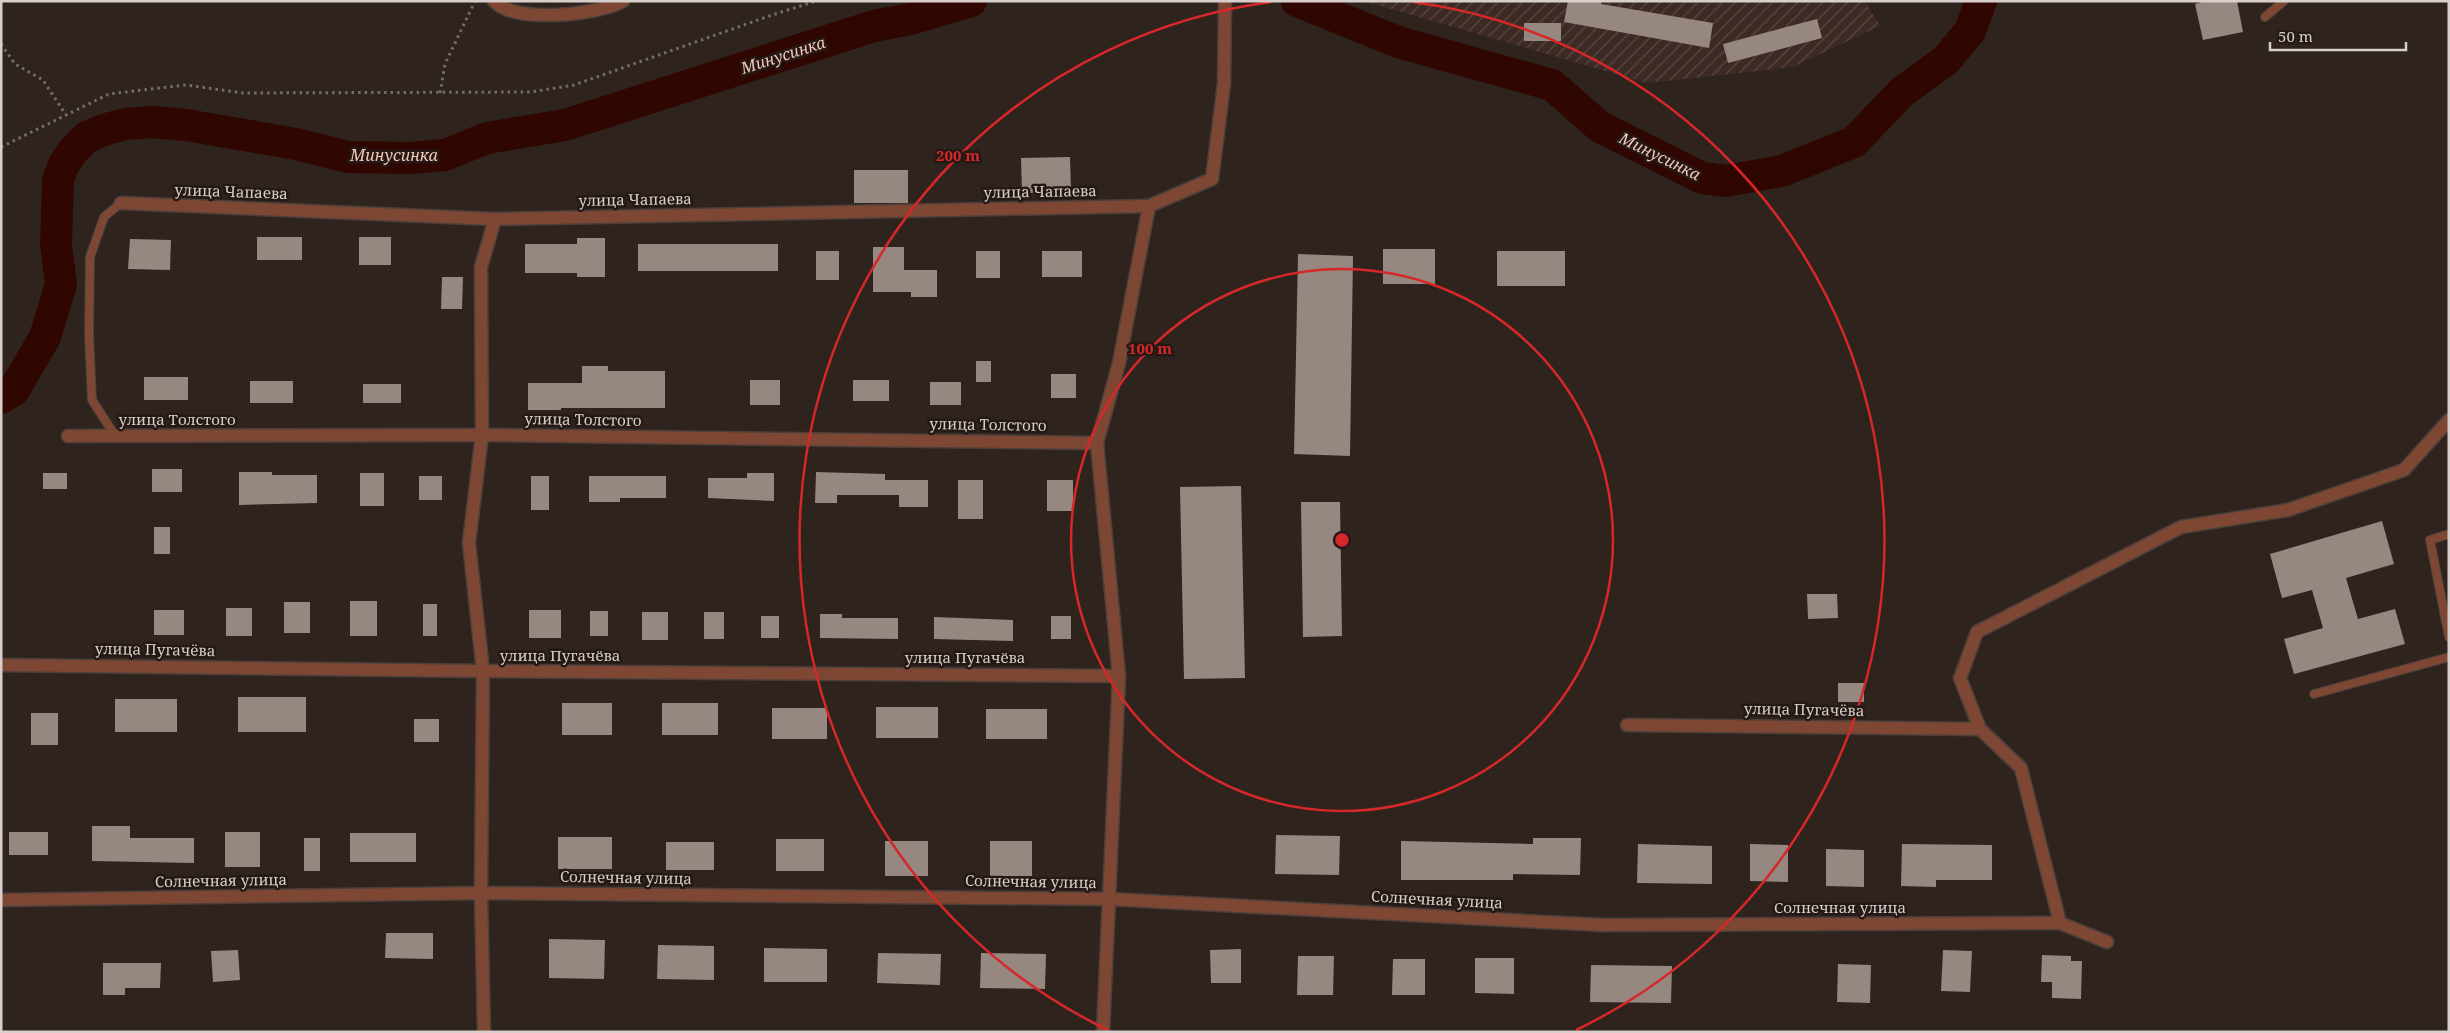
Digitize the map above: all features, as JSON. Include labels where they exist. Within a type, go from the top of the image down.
[{"type":"street","points":[[494,1],[520,13],[562,16],[611,8],[623,1]]},
{"type":"street","points":[[1103,1032],[1119,676],[1097,443],[1119,364],[1149,206],[1212,179],[1224,84],[1225,1]]},
{"type":"street","name":"улица Чапаева","points":[[121,203],[495,218],[1149,206]]},
{"type":"street","points":[[484,1032],[482,893],[483,672],[469,543],[482,435],[481,267],[495,218]]},
{"type":"street","points":[[2107,942],[2060,923],[2021,768],[1980,729],[1960,678],[1977,632],[2181,527],[2288,510],[2404,470],[2449,420]]},
{"type":"street","name":"улица Толстого","points":[[68,436],[482,435],[1097,443]]},
{"type":"street","name":"улица Пугачёва","points":[[1,665],[483,672],[1119,676]]},
{"type":"street","name":"улица Пугачёва","points":[[1627,725],[1980,729]]},
{"type":"street","name":"Солнечная улица","points":[[1,900],[482,893],[1108,900],[1602,925],[2060,923]]},
{"type":"lane","points":[[2265,17],[2284,1]]},
{"type":"lane","points":[[116,436],[92,400],[89,334],[90,258],[104,217],[121,203]]},
{"type":"lane","points":[[2449,534],[2430,540],[2449,637]]},
{"type":"lane","points":[[2314,694],[2449,657]]},
{"type":"path","points":[[440,93],[445,64],[475,1]]},
{"type":"path","points":[[1,147],[109,94],[186,85],[243,94],[532,92],[574,85],[816,1]]},
{"type":"path","points":[[1,44],[15,64],[43,80],[66,115]]},
{"type":"shaded area","points":[[1363,1],[1865,1],[1880,26],[1793,67],[1647,83]]},
{"type":"building","points":[[1568,1],[1602,1],[1601,4],[1713,23],[1709,48],[1564,22]]},
{"type":"building","points":[[2205,1],[2237,1],[2243,32],[2203,40],[2195,4]]},
{"type":"building","points":[[1817,19],[1822,38],[1728,63],[1723,44]]},
{"type":"building","points":[[1524,23],[1561,23],[1561,41],[1524,41]]},
{"type":"building","points":[[1070,157],[1071,192],[1022,193],[1021,158]]},
{"type":"building","points":[[854,170],[908,170],[908,203],[854,203]]},
{"type":"building","points":[[257,237],[302,237],[302,260],[257,260]]},
{"type":"building","points":[[359,237],[391,237],[391,265],[359,265]]},
{"type":"building","points":[[577,238],[605,238],[605,277],[577,277],[577,273],[525,273],[525,244],[577,244]]},
{"type":"building","points":[[130,239],[171,240],[170,270],[128,269]]},
{"type":"building","points":[[638,244],[778,244],[778,271],[638,271]]},
{"type":"building","points":[[873,247],[904,247],[904,270],[937,270],[937,297],[911,297],[911,292],[873,292]]},
{"type":"building","points":[[1383,249],[1435,249],[1435,284],[1383,284]]},
{"type":"building","points":[[816,251],[839,251],[839,280],[816,280]]},
{"type":"building","points":[[976,251],[1000,251],[1000,278],[976,278]]},
{"type":"building","points":[[1042,251],[1082,251],[1082,277],[1042,277]]},
{"type":"building","points":[[1497,251],[1565,251],[1565,286],[1497,286]]},
{"type":"building","points":[[1298,254],[1353,256],[1350,456],[1294,454]]},
{"type":"building","points":[[442,277],[463,277],[462,309],[441,309]]},
{"type":"building","points":[[976,361],[991,361],[991,382],[976,382]]},
{"type":"building","points":[[582,366],[608,366],[608,371],[665,371],[665,408],[561,408],[561,410],[528,410],[528,383],[582,383]]},
{"type":"building","points":[[1051,374],[1076,374],[1076,398],[1051,398]]},
{"type":"building","points":[[144,377],[188,377],[188,400],[144,400]]},
{"type":"building","points":[[750,380],[780,380],[780,405],[750,405]]},
{"type":"building","points":[[853,380],[889,380],[889,401],[853,401]]},
{"type":"building","points":[[250,381],[293,381],[293,403],[250,403]]},
{"type":"building","points":[[930,382],[961,382],[961,405],[930,405]]},
{"type":"building","points":[[363,384],[401,384],[401,403],[363,403]]},
{"type":"building","points":[[152,469],[182,469],[182,492],[152,492]]},
{"type":"building","points":[[239,472],[272,472],[272,475],[317,475],[317,503],[239,505]]},
{"type":"building","points":[[816,472],[885,474],[885,480],[928,480],[928,507],[899,507],[899,495],[837,495],[837,503],[815,503]]},
{"type":"building","points":[[43,473],[67,473],[67,489],[43,489]]},
{"type":"building","points":[[360,473],[384,473],[384,506],[360,506]]},
{"type":"building","points":[[747,473],[774,473],[774,501],[708,498],[708,478],[747,478]]},
{"type":"building","points":[[419,476],[442,476],[442,500],[419,500]]},
{"type":"building","points":[[531,476],[549,476],[549,510],[531,510]]},
{"type":"building","points":[[589,476],[666,476],[666,498],[620,498],[620,502],[589,502]]},
{"type":"building","points":[[958,480],[983,480],[983,519],[958,519]]},
{"type":"building","points":[[1047,480],[1073,480],[1073,511],[1047,511]]},
{"type":"building","points":[[1241,486],[1245,678],[1184,679],[1180,487]]},
{"type":"building","points":[[1301,502],[1340,502],[1342,636],[1303,637]]},
{"type":"building","points":[[2382,521],[2394,564],[2346,578],[2358,619],[2395,609],[2405,644],[2294,674],[2284,639],[2323,628],[2312,590],[2282,598],[2270,554]]},
{"type":"building","points":[[154,527],[170,527],[170,554],[154,554]]},
{"type":"building","points":[[1807,594],[1837,594],[1838,618],[1808,619]]},
{"type":"building","points":[[350,601],[377,601],[377,636],[350,636]]},
{"type":"building","points":[[284,602],[310,602],[310,633],[284,633]]},
{"type":"building","points":[[423,604],[437,604],[437,636],[423,636]]},
{"type":"building","points":[[226,608],[252,608],[252,636],[226,636]]},
{"type":"building","points":[[154,610],[184,610],[184,635],[154,635]]},
{"type":"building","points":[[529,610],[561,610],[561,638],[529,638]]},
{"type":"building","points":[[590,611],[608,611],[608,636],[590,636]]},
{"type":"building","points":[[642,612],[668,612],[668,640],[642,640]]},
{"type":"building","points":[[704,612],[724,612],[724,639],[704,639]]},
{"type":"building","points":[[820,614],[842,614],[842,618],[898,618],[898,639],[820,638]]},
{"type":"building","points":[[761,616],[779,616],[779,638],[761,638]]},
{"type":"building","points":[[1051,616],[1071,616],[1071,639],[1051,639]]},
{"type":"building","points":[[934,617],[1013,620],[1013,641],[934,639]]},
{"type":"building","points":[[1838,683],[1864,683],[1864,702],[1838,702]]},
{"type":"building","points":[[238,697],[306,697],[306,732],[238,732]]},
{"type":"building","points":[[115,699],[177,699],[177,732],[115,732]]},
{"type":"building","points":[[562,703],[612,703],[612,735],[562,735]]},
{"type":"building","points":[[662,703],[718,703],[718,735],[662,735]]},
{"type":"building","points":[[876,707],[938,707],[938,738],[876,738]]},
{"type":"building","points":[[772,708],[827,708],[827,739],[772,739]]},
{"type":"building","points":[[986,709],[1047,709],[1047,739],[986,739]]},
{"type":"building","points":[[31,713],[58,713],[58,745],[31,745]]},
{"type":"building","points":[[414,719],[439,719],[439,742],[414,742]]},
{"type":"building","points":[[92,826],[130,826],[130,838],[194,838],[194,863],[92,861]]},
{"type":"building","points":[[9,832],[48,832],[48,855],[9,855]]},
{"type":"building","points":[[225,832],[260,832],[260,867],[225,867]]},
{"type":"building","points":[[350,833],[416,833],[416,862],[350,862]]},
{"type":"building","points":[[1276,835],[1340,836],[1339,875],[1275,874]]},
{"type":"building","points":[[558,837],[612,837],[612,869],[558,869]]},
{"type":"building","points":[[304,838],[320,838],[320,871],[304,871]]},
{"type":"building","points":[[1533,838],[1581,838],[1580,875],[1513,874],[1513,880],[1401,880],[1401,841],[1533,844]]},
{"type":"building","points":[[776,839],[824,839],[824,871],[776,871]]},
{"type":"building","points":[[885,841],[928,841],[928,876],[885,876]]},
{"type":"building","points":[[990,841],[1032,841],[1032,876],[990,876]]},
{"type":"building","points":[[666,842],[714,842],[714,870],[666,870]]},
{"type":"building","points":[[1638,844],[1712,846],[1712,884],[1637,883]]},
{"type":"building","points":[[1750,844],[1788,845],[1788,882],[1750,881]]},
{"type":"building","points":[[1902,844],[1992,845],[1992,880],[1936,880],[1936,887],[1901,886]]},
{"type":"building","points":[[1826,849],[1864,850],[1864,887],[1826,886]]},
{"type":"building","points":[[386,933],[433,933],[433,959],[385,958]]},
{"type":"building","points":[[549,939],[605,940],[604,979],[549,978]]},
{"type":"building","points":[[658,945],[714,946],[714,980],[657,979]]},
{"type":"building","points":[[764,948],[827,949],[827,982],[764,982]]},
{"type":"building","points":[[1241,949],[1241,983],[1211,983],[1210,950]]},
{"type":"building","points":[[238,950],[240,980],[213,982],[211,951]]},
{"type":"building","points":[[1943,950],[1972,951],[1970,992],[1941,991]]},
{"type":"building","points":[[878,953],[941,954],[940,985],[877,983]]},
{"type":"building","points":[[981,953],[1046,954],[1045,989],[980,988]]},
{"type":"building","points":[[2042,955],[2071,956],[2071,961],[2082,961],[2081,999],[2052,998],[2052,982],[2041,982]]},
{"type":"building","points":[[1298,956],[1334,956],[1333,995],[1297,995]]},
{"type":"building","points":[[1475,958],[1514,958],[1514,994],[1475,993]]},
{"type":"building","points":[[1393,959],[1425,959],[1425,995],[1392,995]]},
{"type":"building","points":[[103,963],[161,963],[160,988],[125,988],[125,995],[103,995]]},
{"type":"building","points":[[1838,964],[1871,965],[1870,1003],[1837,1002]]},
{"type":"building","points":[[1591,965],[1672,966],[1671,1003],[1590,1002]]},
{"type":"waterway","name":"Минусинка","points":[[1,398],[14,390],[45,337],[61,284],[56,245],[58,180],[64,164],[73,151],[87,137],[106,129],[126,124],[152,122],[186,125],[296,144],[348,157],[410,158],[445,155],[487,138],[565,125],[874,26],[911,19],[971,1]]},
{"type":"waterway","name":"Минусинка","points":[[1297,1],[1398,42],[1552,85],[1600,127],[1702,178],[1726,181],[1782,171],[1854,142],[1902,92],[1946,60],[1970,31],[1981,1]]}]
